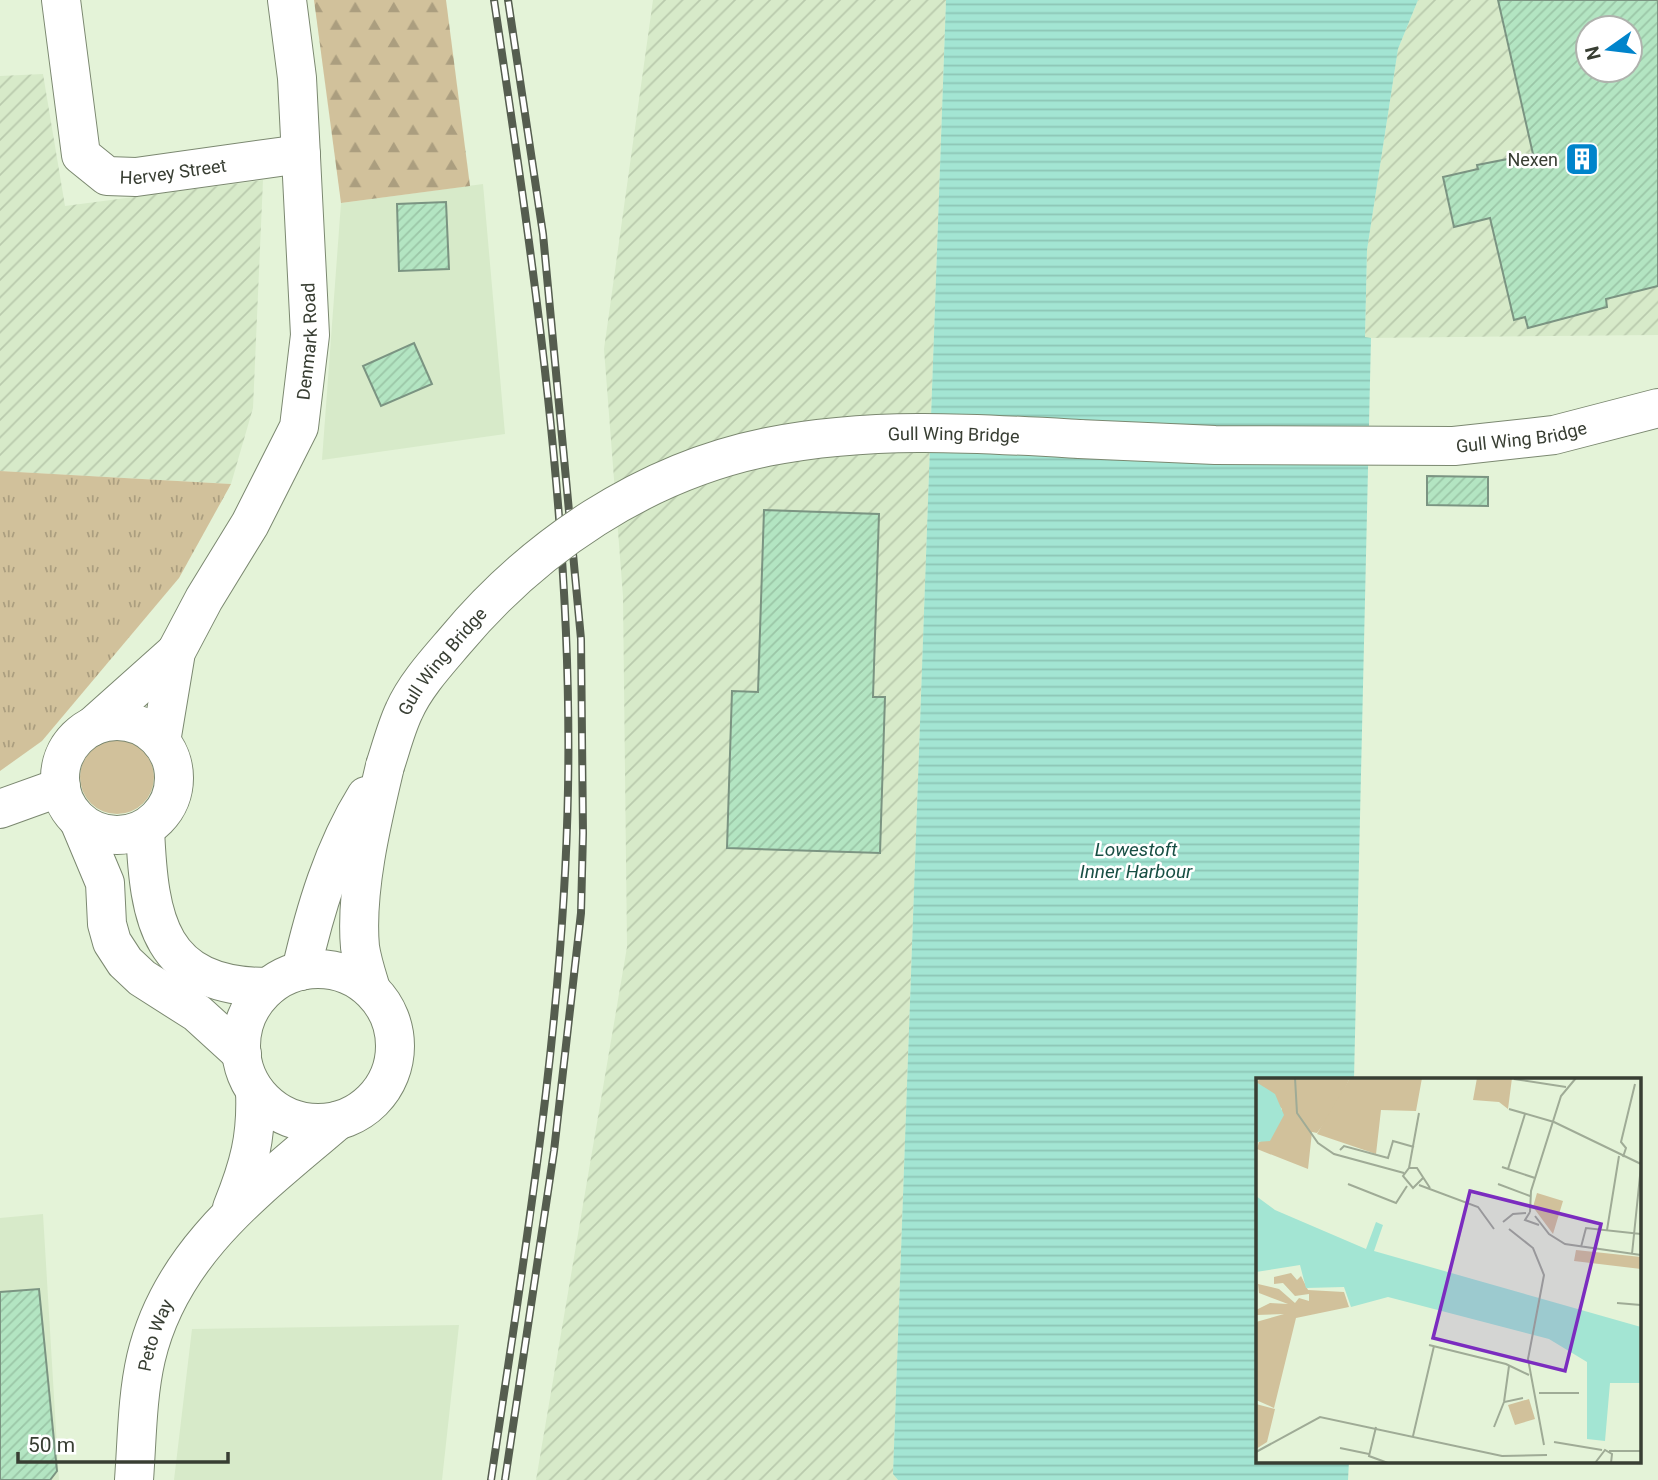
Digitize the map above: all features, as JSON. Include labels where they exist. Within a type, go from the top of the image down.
[{"type":"main road","name":"Hervey Street","points":[[61,0],[81,155],[107,176],[136,177],[301,154]]},
{"type":"main road","name":"Denmark Road","points":[[161,742],[176,652],[204,598],[250,524],[299,427],[310,335],[301,154],[288,0]]},
{"type":"main road","name":"Gull Wing Bridge","points":[[385,766],[405,709],[435,664],[479,612],[538,557],[615,504],[690,470],[768,447],[855,436],[957,431],[1215,445],[1454,446],[1554,435],[1658,408]]},
{"type":"main road","name":"Denmark Road","points":[[92,727],[176,652]]},
{"type":"main road","points":[[79,821],[99,833],[123,835],[145,829],[160,816],[170,799],[174,779],[171,759],[161,742],[146,729],[129,722],[110,722],[92,727],[77,738],[66,752],[61,769],[61,787],[67,806],[79,821],[105,883],[107,923],[112,942],[125,962],[142,978],[197,1013],[242,1054]]},
{"type":"main road","points":[[145,829],[147,878],[158,927],[178,956],[198,974],[234,987],[285,979],[326,969],[351,975],[371,989],[386,1008],[394,1030],[395,1054],[389,1077],[377,1097],[359,1112],[337,1121],[314,1123],[291,1119],[271,1107],[255,1091],[246,1073],[242,1054],[243,1029],[252,1006],[285,979],[312,924],[352,818],[385,766]]},
{"type":"main road","points":[[371,989],[360,948],[360,910],[372,821],[385,766]]},
{"type":"main road","points":[[0,809],[61,787]]},
{"type":"main road","name":"Peto Way","points":[[230,1213],[251,1158],[257,1122],[255,1091]]},
{"type":"main road","name":"Peto Way","points":[[134,1480],[146,1358],[156,1324],[172,1287],[194,1254],[230,1213],[337,1121]]},
{"type":"shaded area","points":[[653,0],[946,0],[893,1474],[898,1480],[536,1480],[627,947],[623,596],[604,349]]},
{"type":"shaded area","points":[[1418,0],[1658,0],[1658,335],[1365,338],[1367,250],[1398,49]]},
{"type":"shaded area","points":[[43,74],[65,206],[263,180],[253,408],[231,484],[0,471],[0,76]]},
{"type":"shaded area","points":[[483,184],[505,434],[322,460],[341,203]]},
{"type":"shaded area","points":[[43,1214],[59,1480],[0,1480],[0,1218]]},
{"type":"shaded area","points":[[459,1325],[442,1480],[174,1480],[192,1329]]},
{"type":"green space","points":[[314,0],[446,0],[470,186],[341,203]]},
{"type":"green space","points":[[0,471],[231,484],[179,578],[42,741],[0,771]]},
{"type":"green space","points":[[110,740],[124,740],[138,746],[148,756],[154,777],[148,798],[138,808],[124,814],[110,814],[96,808],[86,798],[80,784],[80,770],[86,756],[96,746]]},
{"type":"water","name":"Lowestoft Inner Harbour","points":[[946,0],[1418,0],[1398,49],[1367,250],[1365,337],[1371,338],[1354,1078],[1256,1078],[1256,1462],[1349,1462],[1348,1480],[898,1480],[893,1474]]},
{"type":"building","name":"Nexen","points":[[1498,0],[1658,0],[1658,286],[1606,299],[1607,307],[1528,328],[1525,317],[1514,320],[1490,218],[1454,227],[1443,177],[1478,169],[1477,165],[1533,154]]},
{"type":"building","points":[[446,202],[449,269],[399,271],[397,204]]},
{"type":"building","points":[[414,343],[432,384],[381,406],[363,366]]},
{"type":"building","points":[[1427,476],[1488,477],[1488,506],[1427,505]]},
{"type":"building","points":[[764,510],[879,514],[873,697],[885,697],[880,853],[727,848],[732,691],[758,692]]},
{"type":"building","points":[[39,1289],[57,1471],[50,1480],[0,1480],[0,1292]]},
{"type":"railway","points":[[491,1480],[551,1049],[565,876],[568,789],[564,591],[548,393],[494,0]]},
{"type":"railway","points":[[505,1480],[554,1151],[581,913],[583,833],[581,639],[543,234],[508,0]]},
{"type":"place","name":"Nexen","points":[[1582,159]]}]
